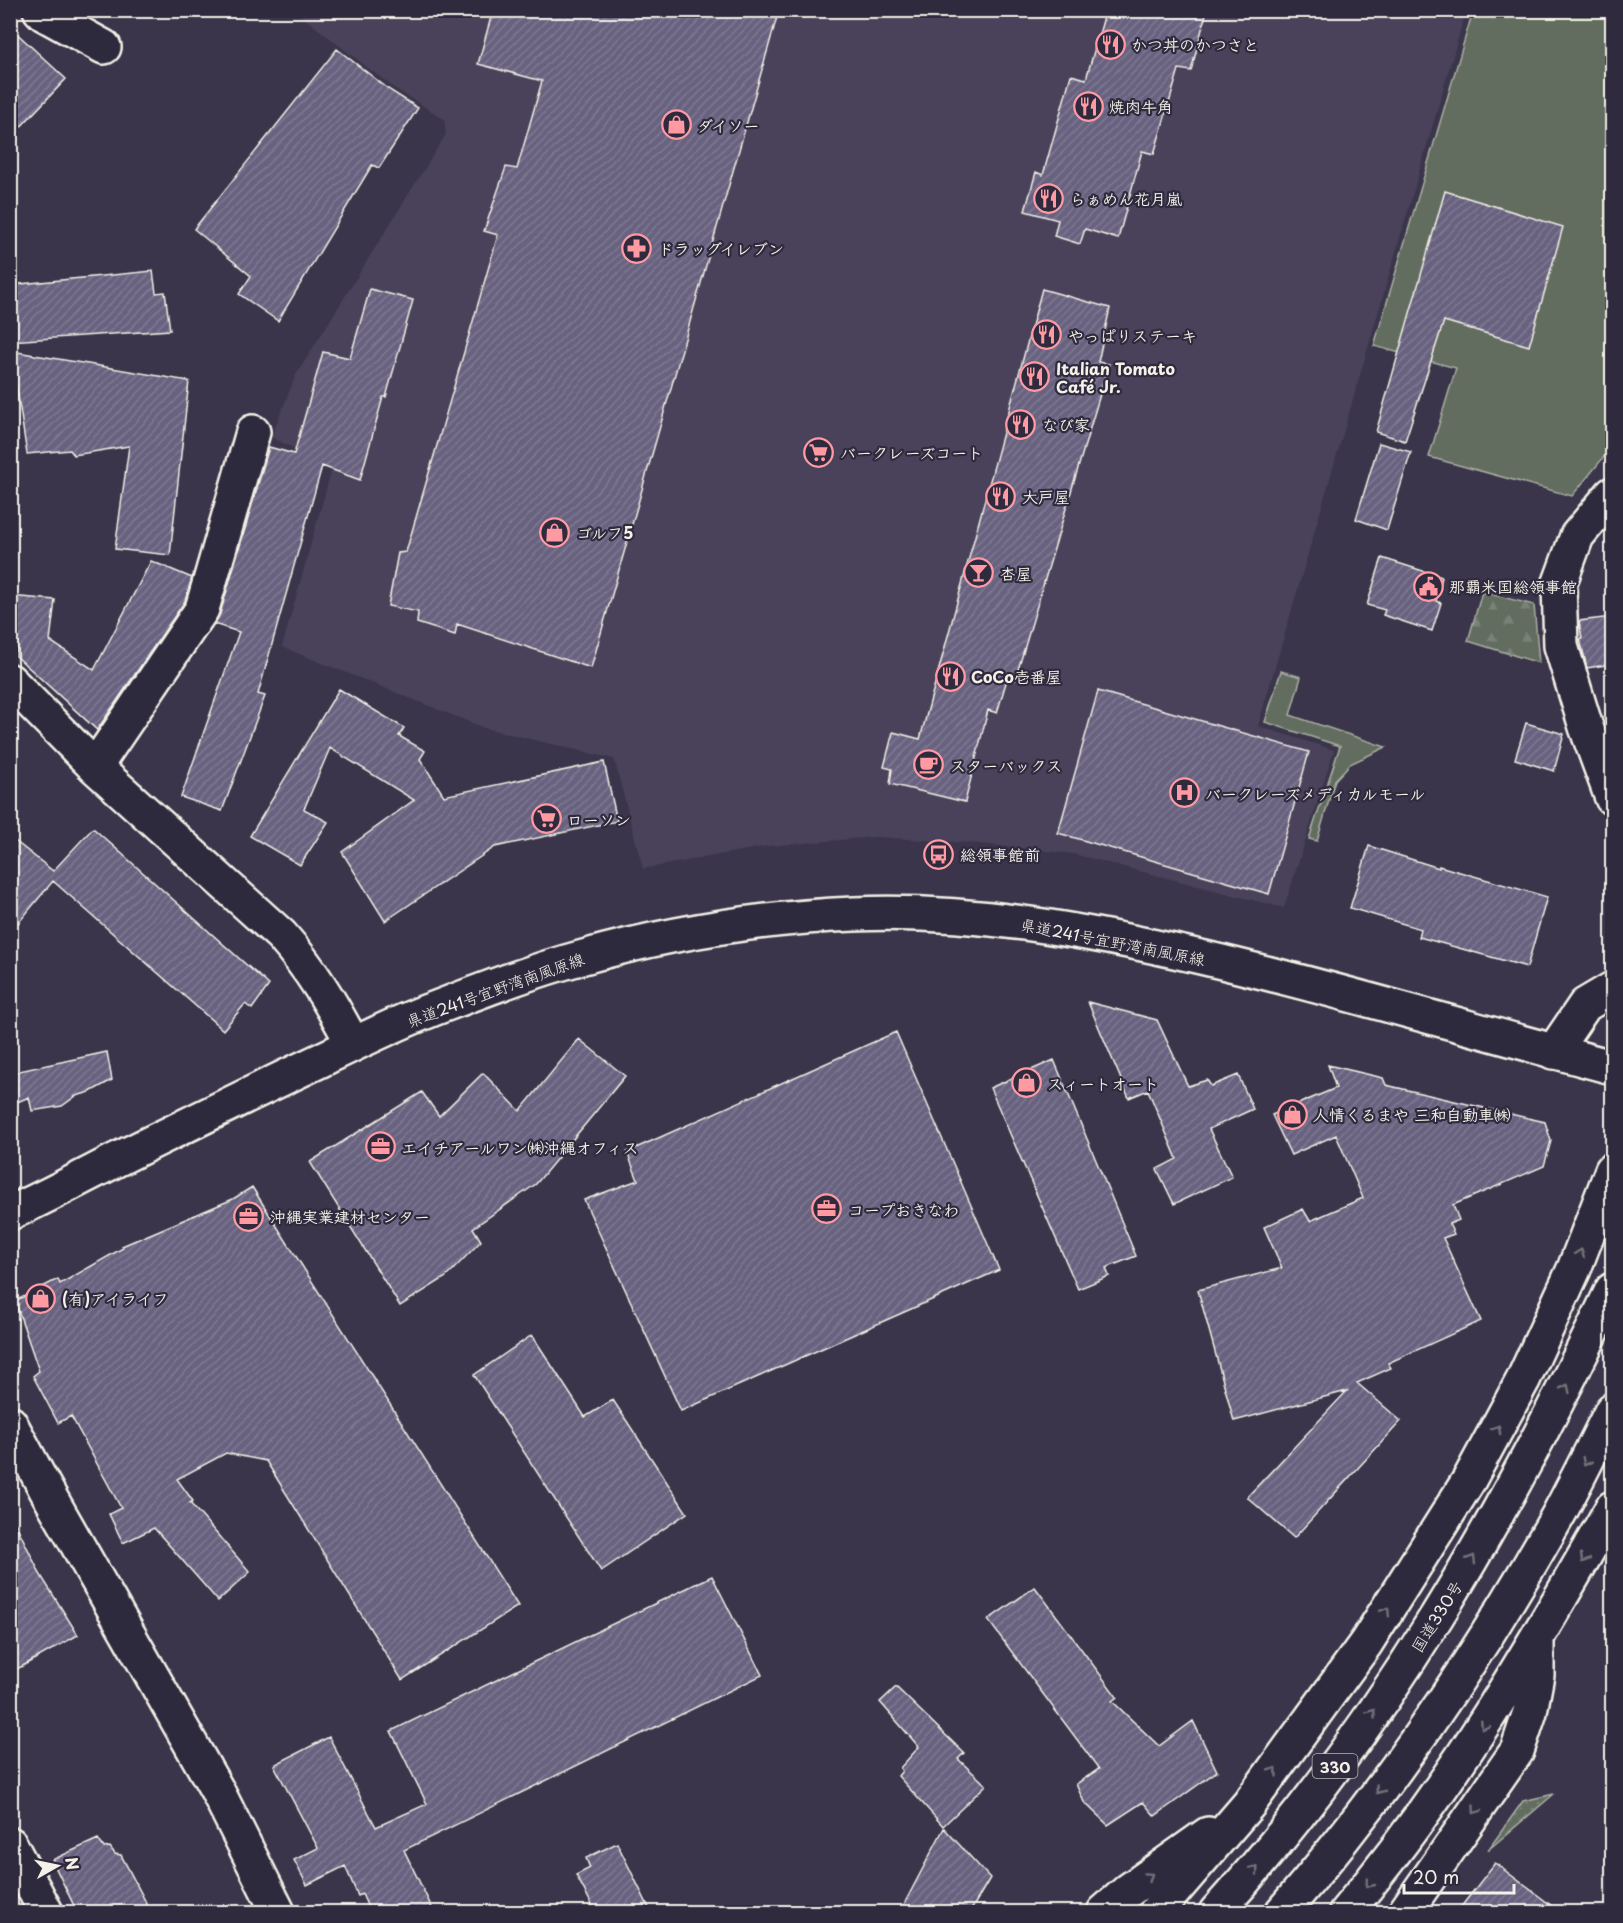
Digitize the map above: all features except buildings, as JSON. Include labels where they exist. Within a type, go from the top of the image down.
[{"type":"main road","points":[[40,10],[104,47]]},
{"type":"main road","points":[[95,766],[202,609],[253,432]]},
{"type":"main road","points":[[1612,494],[1577,536],[1559,585],[1561,646],[1586,727],[1612,798]]},
{"type":"main road","points":[[10,681],[95,766],[281,935],[305,962],[353,1044]]},
{"type":"main road","name":"県道241号宜野湾南風原線","points":[[10,1213],[241,1098],[423,1013],[525,975],[632,944],[742,924],[855,914],[918,914],[1033,923],[1098,934],[1272,974],[1612,1067]]},
{"type":"main road","points":[[1553,1052],[1585,1005],[1612,989]]},
{"type":"main road","points":[[1156,1912],[1250,1804],[1366,1643],[1469,1480],[1523,1380],[1574,1269],[1612,1170]]},
{"type":"main road","name":"国道330号","points":[[1216,1912],[1257,1867],[1321,1785],[1378,1706],[1442,1609],[1509,1497],[1565,1390],[1612,1290]]},
{"type":"main road","name":"330","points":[[1282,1912],[1357,1820],[1422,1732],[1484,1639],[1560,1511],[1612,1410]]},
{"type":"main road","points":[[10,1423],[217,1790],[278,1912]]},
{"type":"main road","points":[[1346,1912],[1427,1809],[1483,1728],[1537,1641],[1612,1508]]},
{"type":"main road","points":[[1405,1912],[1517,1751],[1530,1712],[1538,1674],[1537,1641]]},
{"type":"main road","points":[[1104,1912],[1129,1890],[1250,1804]]},
{"type":"main road","points":[[10,1844],[46,1912]]},
{"type":"shaded area","name":"バークレーズコート","points":[[295,11],[1466,11],[1258,726],[1334,750],[1284,908],[1073,854],[970,843],[876,837],[768,846],[643,869],[614,759],[484,728],[282,647],[332,468],[271,437],[296,375],[446,134],[444,119],[394,88]]},
{"type":"green space","points":[[1473,11],[1612,11],[1612,447],[1572,496],[1429,457],[1456,368],[1374,346]]},
{"type":"green space","points":[[1482,592],[1534,605],[1539,663],[1468,641]]},
{"type":"green space","points":[[1281,671],[1301,677],[1290,715],[1386,747],[1350,764],[1335,780],[1317,841],[1309,839],[1340,746],[1265,722]]},
{"type":"green space","points":[[1554,1794],[1488,1850],[1523,1801]]},
{"type":"place","name":"かつ丼のかつさと","points":[[1110,44]]},
{"type":"place","name":"焼肉牛角","points":[[1088,106]]},
{"type":"place","name":"ダイソー","points":[[676,125]]},
{"type":"place","name":"らぁめん花月嵐","points":[[1049,198]]},
{"type":"place","name":"ドラッグイレブン","points":[[637,248]]},
{"type":"place","name":"やっぱりステーキ","points":[[1047,335]]},
{"type":"place","name":"Italian Tomato Café Jr.","points":[[1035,377]]},
{"type":"place","name":"なび家","points":[[1021,424]]},
{"type":"place","name":"バークレーズコート","points":[[819,452]]},
{"type":"place","name":"大戸屋","points":[[1001,496]]},
{"type":"place","name":"ゴルフ5","points":[[555,532]]},
{"type":"place","name":"杏屋","points":[[979,573]]},
{"type":"place","name":"那覇米国総領事館","points":[[1428,586]]},
{"type":"place","name":"CoCo壱番屋","points":[[950,676]]},
{"type":"place","name":"スターバックス","points":[[929,765]]},
{"type":"place","name":"バークレーズメディカルモール","points":[[1184,793]]},
{"type":"place","name":"ローソン","points":[[546,819]]},
{"type":"place","name":"総領事館前","points":[[939,854]]},
{"type":"place","name":"スィートオート","points":[[1026,1083]]},
{"type":"place","name":"人情くるまや 三和自動車㈱","points":[[1292,1114]]},
{"type":"place","name":"エイチアールワン㈱沖縄オフィス","points":[[380,1147]]},
{"type":"place","name":"コープおきなわ","points":[[827,1209]]},
{"type":"place","name":"沖縄実業建材センター","points":[[249,1216]]},
{"type":"place","name":"(有)アイライフ","points":[[41,1298]]}]
